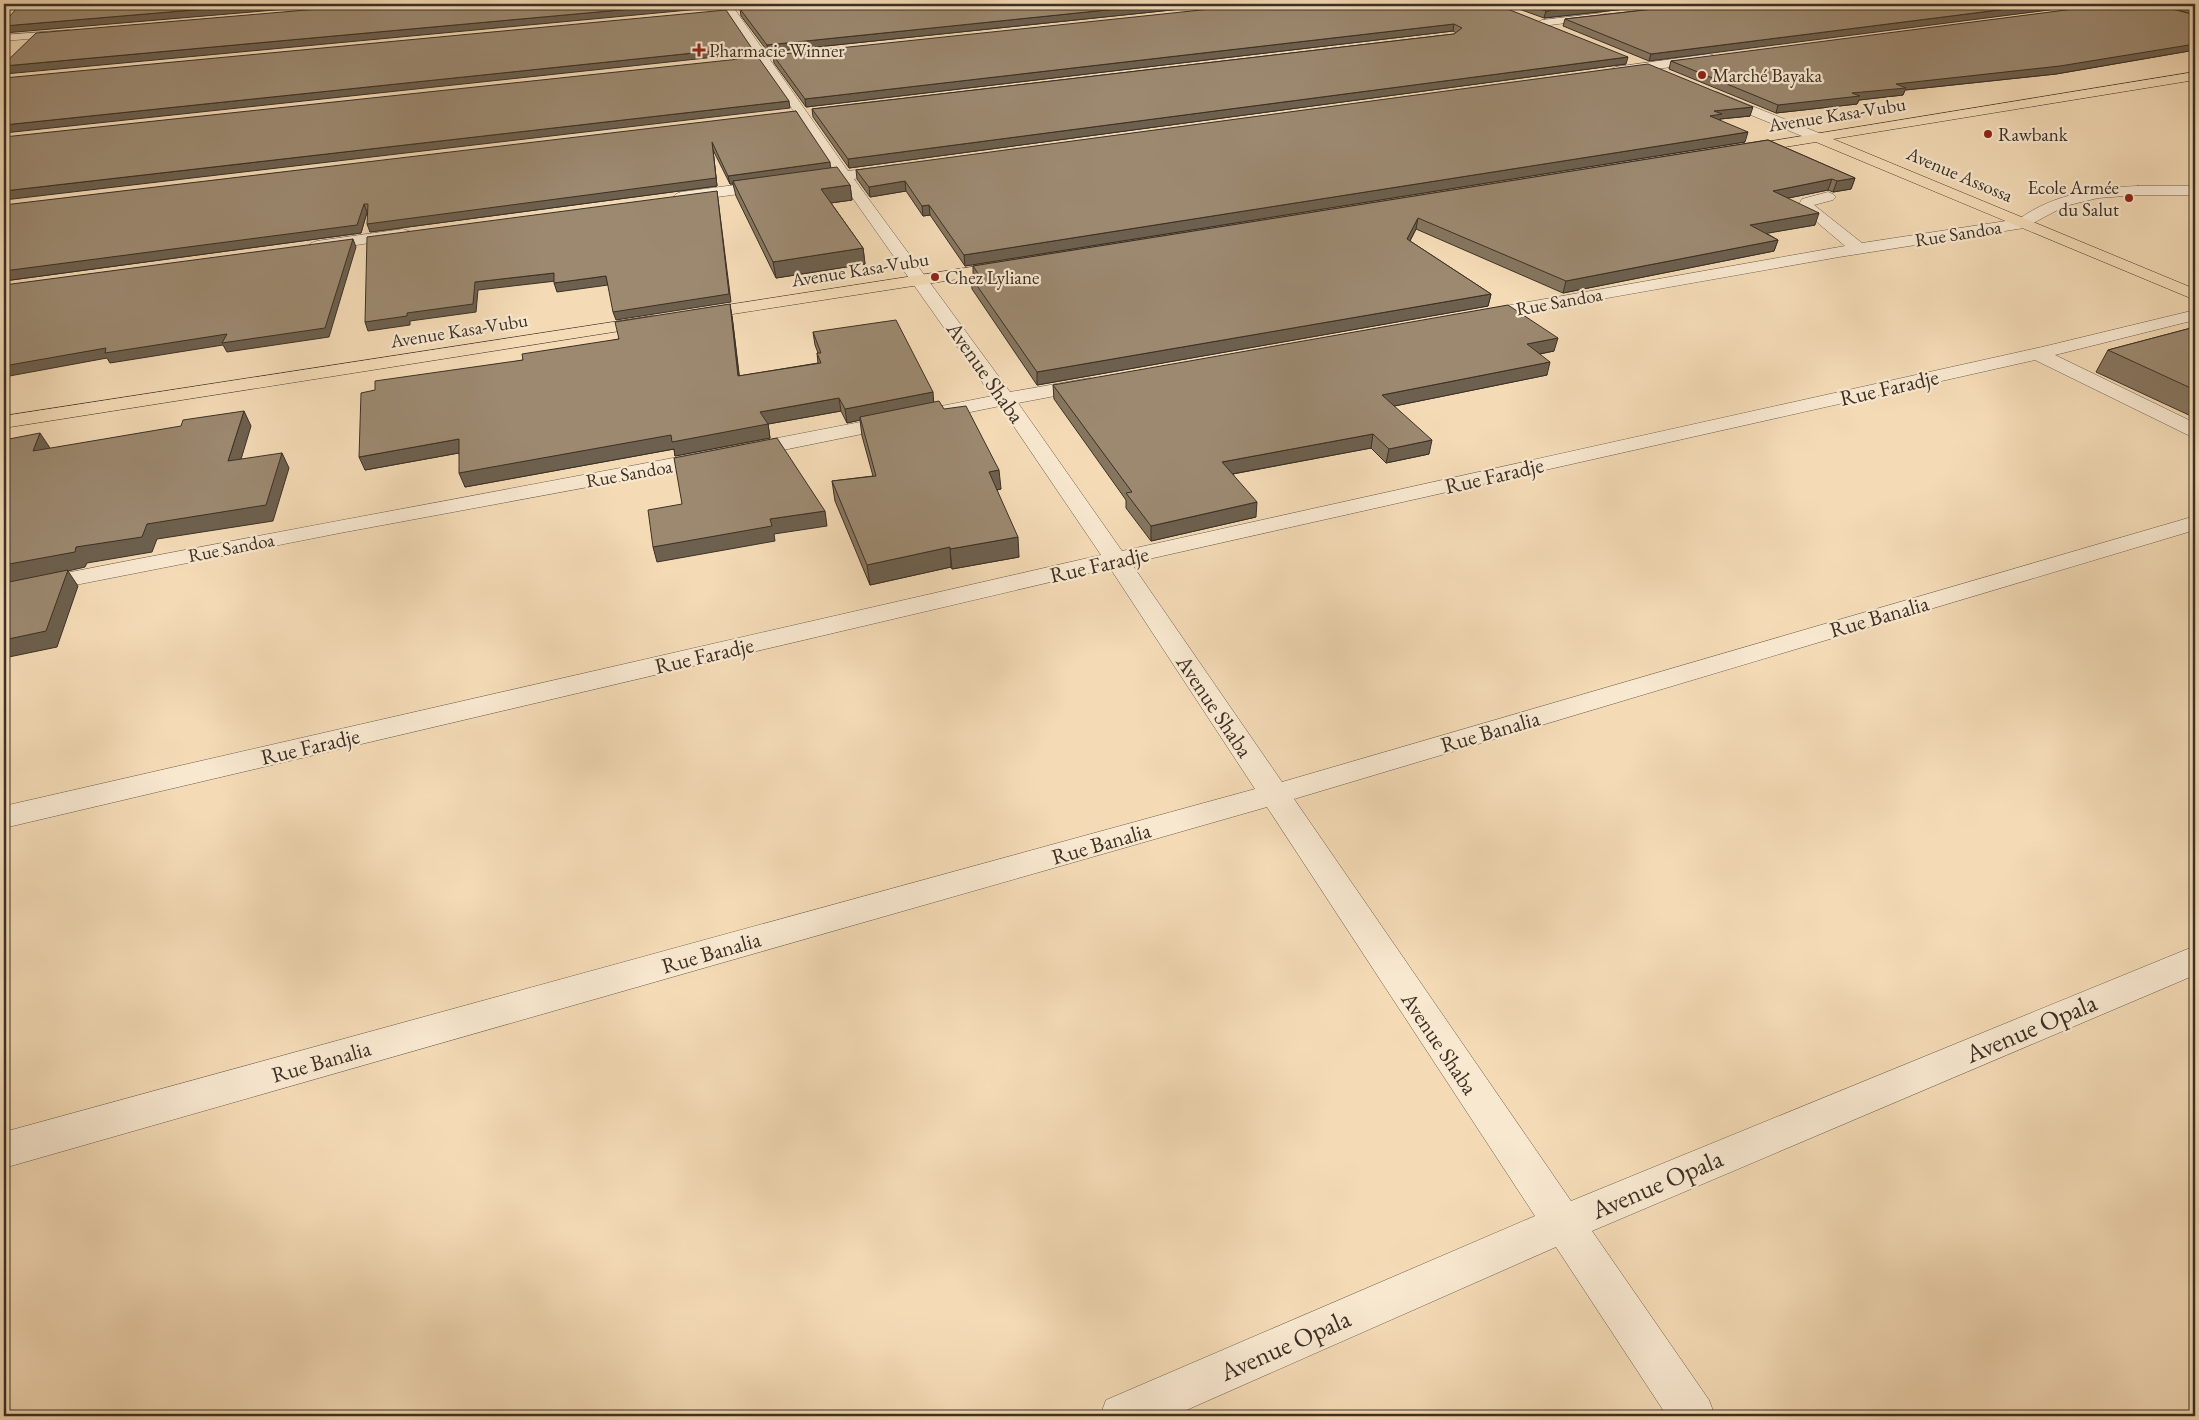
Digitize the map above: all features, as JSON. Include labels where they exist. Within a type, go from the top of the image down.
[{"type":"main road","name":"Avenue Kasa-Vubu","points":[[1720,153],[2195,76]]},
{"type":"main road","name":"Avenue Assossa","points":[[1819,138],[2195,295]]},
{"type":"main road","name":"Avenue Kasa-Vubu","points":[[4,422],[1030,263]]},
{"type":"street","name":"Avenue Shaba","points":[[731,9],[763,58],[807,113],[844,175],[1005,398],[1116,560],[1693,1416]]},
{"type":"street","points":[[1568,34],[1538,21],[1611,15]]},
{"type":"street","points":[[4,38],[83,31]]},
{"type":"street","points":[[1619,56],[1672,78]]},
{"type":"street","points":[[1606,72],[1723,56]]},
{"type":"street","points":[[1709,93],[1819,138]]},
{"type":"street","points":[[783,116],[807,113]]},
{"type":"street","points":[[666,199],[904,167]]},
{"type":"street","points":[[2024,223],[2043,209],[2083,197],[2112,192],[2195,190]]},
{"type":"street","points":[[1828,197],[1807,202],[1806,206],[1859,249]]},
{"type":"street","name":"Rue Sandoa","points":[[1456,319],[1859,249],[2024,223]]},
{"type":"street","points":[[300,248],[419,232]]},
{"type":"street","name":"Rue Faradje","points":[[4,817],[1116,560],[2037,354],[2195,316]]},
{"type":"street","points":[[2037,354],[2195,431]]},
{"type":"street","name":"Rue Sandoa","points":[[4,592],[340,526],[734,454],[1005,398],[1113,380]]},
{"type":"street","name":"Rue Banalia","points":[[4,1150],[1275,794],[2195,523]]},
{"type":"street","name":"Avenue Opala","points":[[1122,1416],[1562,1224],[2195,960]]},
{"type":"building","points":[[21,4],[264,4],[4,26],[4,21]]},
{"type":"building","points":[[377,4],[686,4],[4,66],[36,33]]},
{"type":"building","points":[[793,4],[1165,4],[767,45],[740,9]]},
{"type":"building","points":[[1258,4],[1495,4],[1628,57],[848,159],[812,109],[1454,34],[1462,28],[1454,24],[805,99],[773,55]]},
{"type":"building","points":[[1525,4],[1612,4],[1546,11]]},
{"type":"building","points":[[1698,4],[2046,4],[1651,54],[1565,19]]},
{"type":"building","points":[[2112,4],[2153,4],[2195,15],[2195,44],[2060,66],[1896,84],[1906,88],[1852,93],[1860,96],[1778,105],[1671,61]]},
{"type":"building","points":[[726,10],[751,47],[4,125],[4,78]]},
{"type":"building","points":[[758,57],[789,101],[4,191],[4,137]]},
{"type":"building","points":[[1648,64],[1753,107],[1714,111],[1722,114],[1710,116],[1748,132],[964,255],[929,205],[922,206],[905,181],[869,187],[856,170]]},
{"type":"building","points":[[796,111],[830,162],[728,176],[712,142],[716,178],[367,224],[368,204],[364,204],[357,225],[4,271],[4,205]]},
{"type":"building","points":[[1768,140],[1855,178],[1837,181],[1832,179],[1773,191],[1819,213],[1750,225],[1778,240],[1566,281],[1418,218],[1407,239],[1491,294],[1037,372],[971,277],[979,275],[973,266]]},
{"type":"building","points":[[837,167],[850,185],[821,189],[863,248],[773,262],[733,181]]},
{"type":"building","points":[[717,191],[729,294],[613,312],[606,276],[554,283],[554,273],[475,282],[473,304],[407,313],[407,316],[365,322],[367,237]]},
{"type":"building","points":[[353,239],[325,328],[222,343],[227,334],[105,353],[106,348],[4,366],[4,285]]},
{"type":"building","points":[[730,304],[738,376],[821,363],[817,353],[821,353],[813,332],[896,320],[933,392],[845,409],[839,398],[760,412],[768,424],[672,442],[671,435],[459,473],[459,439],[359,457],[361,393],[375,390],[375,381],[523,360],[522,354],[619,339],[615,322]]},
{"type":"building","points":[[1508,305],[1558,338],[1527,344],[1550,362],[1382,395],[1432,440],[1389,449],[1373,434],[1222,462],[1257,502],[1151,526],[1126,493],[1132,492],[1053,385]]},
{"type":"building","points":[[2195,327],[2195,390],[2108,350]]},
{"type":"building","points":[[939,401],[944,409],[966,406],[999,470],[989,472],[1018,537],[950,549],[950,547],[867,565],[832,481],[876,476],[860,417]]},
{"type":"building","points":[[244,411],[228,461],[282,453],[266,505],[147,524],[142,537],[76,547],[75,552],[4,565],[4,440],[40,433],[33,451],[181,426],[183,420]]},
{"type":"building","points":[[777,438],[825,511],[770,519],[772,526],[653,547],[648,510],[682,504],[674,458]]},
{"type":"building","points":[[68,570],[46,631],[4,640],[4,583]]},
{"type":"place","name":"Pharmacie Winner","points":[[699,50]]},
{"type":"place","name":"Marché Bayaka","points":[[1702,75]]},
{"type":"place","name":"Rawbank","points":[[1988,134]]},
{"type":"place","name":"Ecole Armée du Salut","points":[[2129,198]]},
{"type":"place","name":"Chez Lyliane","points":[[935,277]]}]
